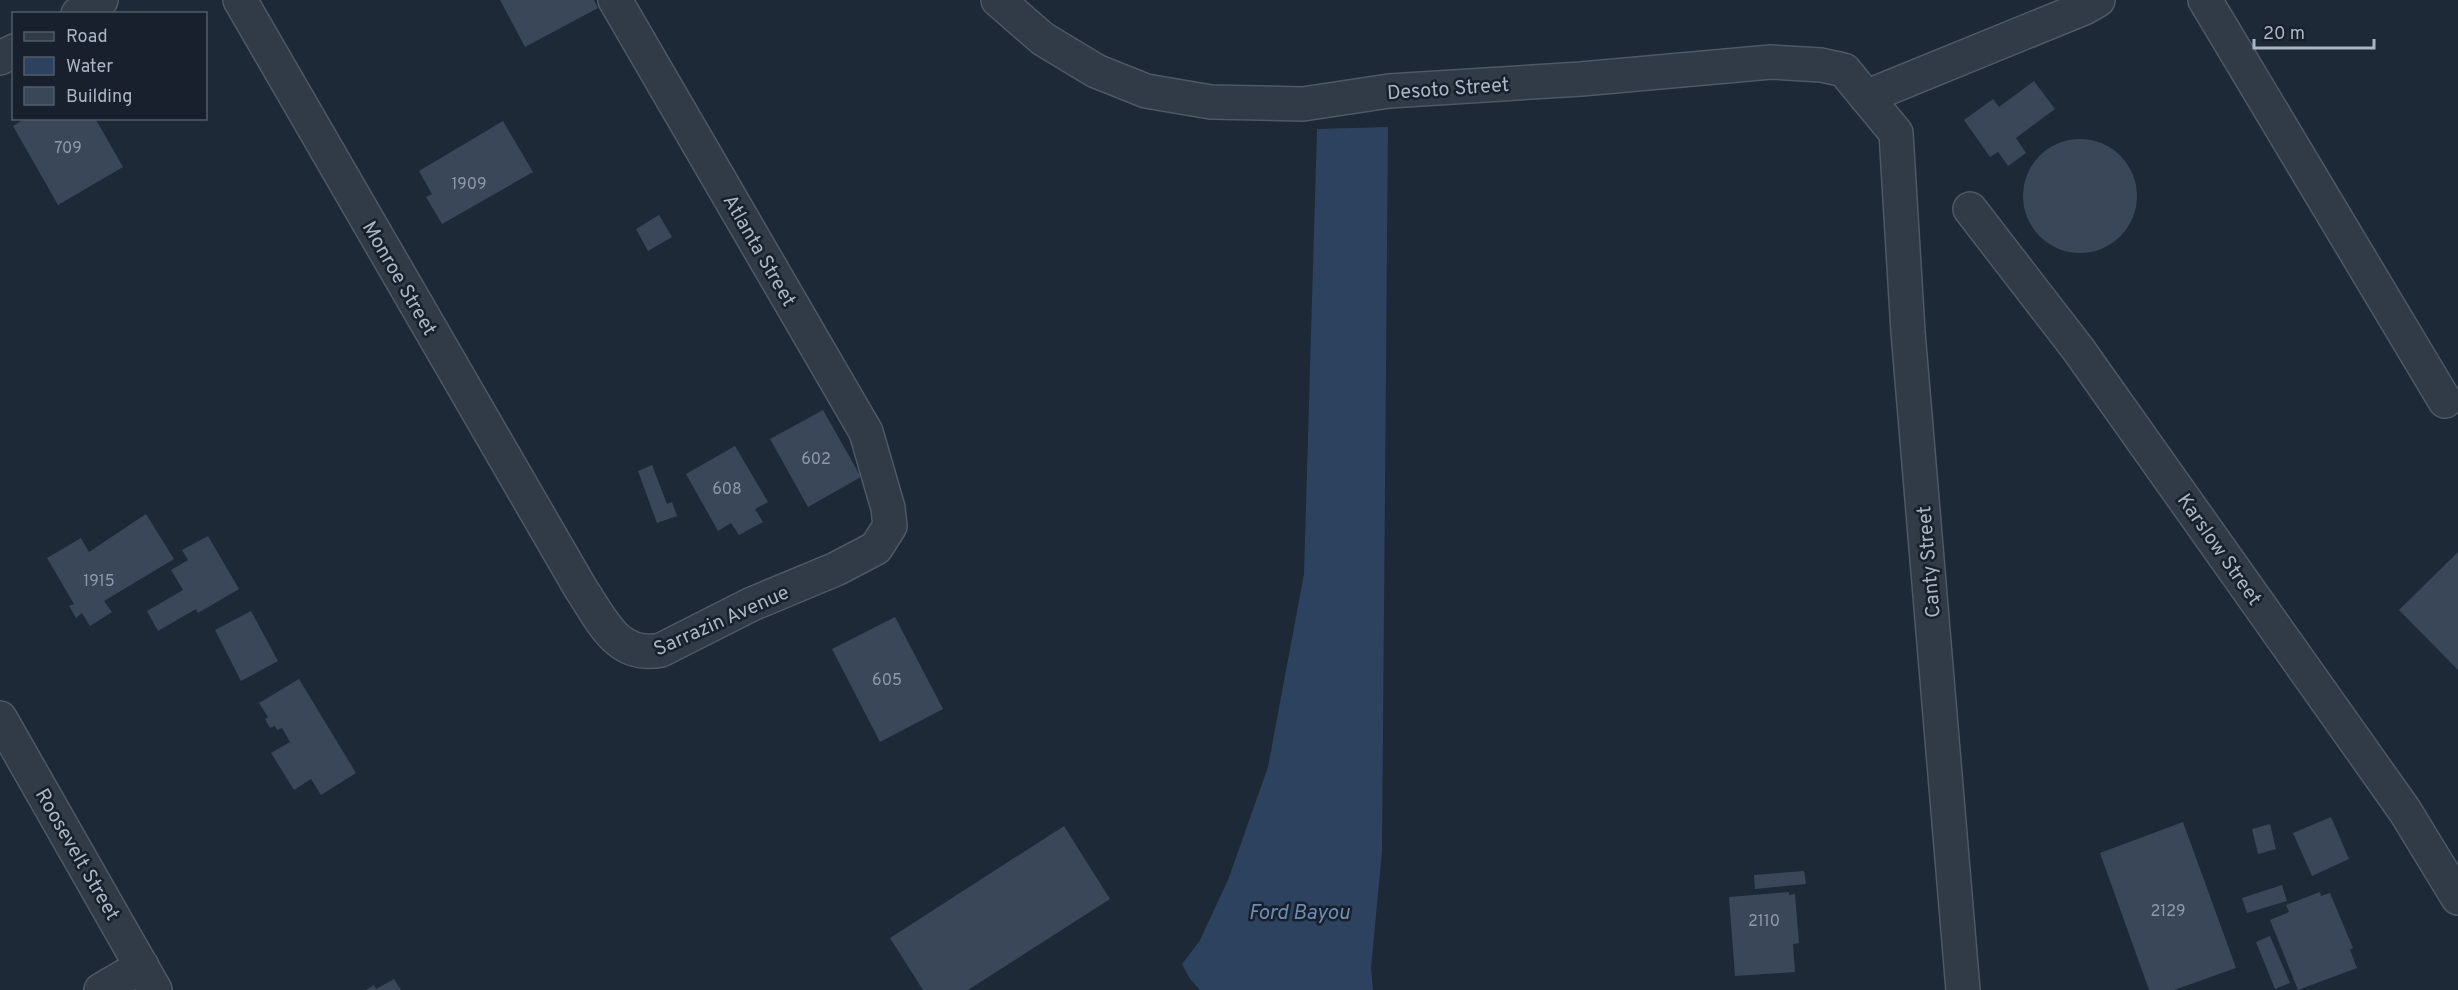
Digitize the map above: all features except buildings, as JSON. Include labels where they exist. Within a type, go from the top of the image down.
[{"type":"street","points":[[81,12],[101,0]]},
{"type":"street","name":"Monroe Street","points":[[240,0],[562,556]]},
{"type":"street","name":"Atlanta Street","points":[[615,0],[866,432],[888,508]]},
{"type":"street","name":"Desoto Street","points":[[998,0],[1042,39],[1096,71],[1146,91],[1211,102],[1303,104],[1389,91],[1581,80],[1771,62],[1821,65],[1844,70],[1896,133]]},
{"type":"street","points":[[1866,97],[2084,8],[2098,0]]},
{"type":"street","points":[[2205,0],[2445,401]]},
{"type":"street","name":"Canty Street","points":[[1896,133],[1909,344],[1963,990]]},
{"type":"street","name":"Karslow Street","points":[[1970,209],[2078,349],[2405,811],[2458,898]]},
{"type":"street","name":"Sarrazin Avenue","points":[[562,556],[611,634],[631,650],[646,653],[661,651],[752,604],[836,569],[876,548],[890,526],[888,508]]},
{"type":"street","name":"Roosevelt Street","points":[[0,718],[149,978]]},
{"type":"street","points":[[102,990],[149,978]]},
{"type":"water","name":"Ford Bayou","points":[[1388,127],[1382,852],[1371,968],[1373,990],[1200,990],[1190,979],[1182,964],[1199,942],[1228,880],[1268,767],[1304,574],[1317,129]]}]
